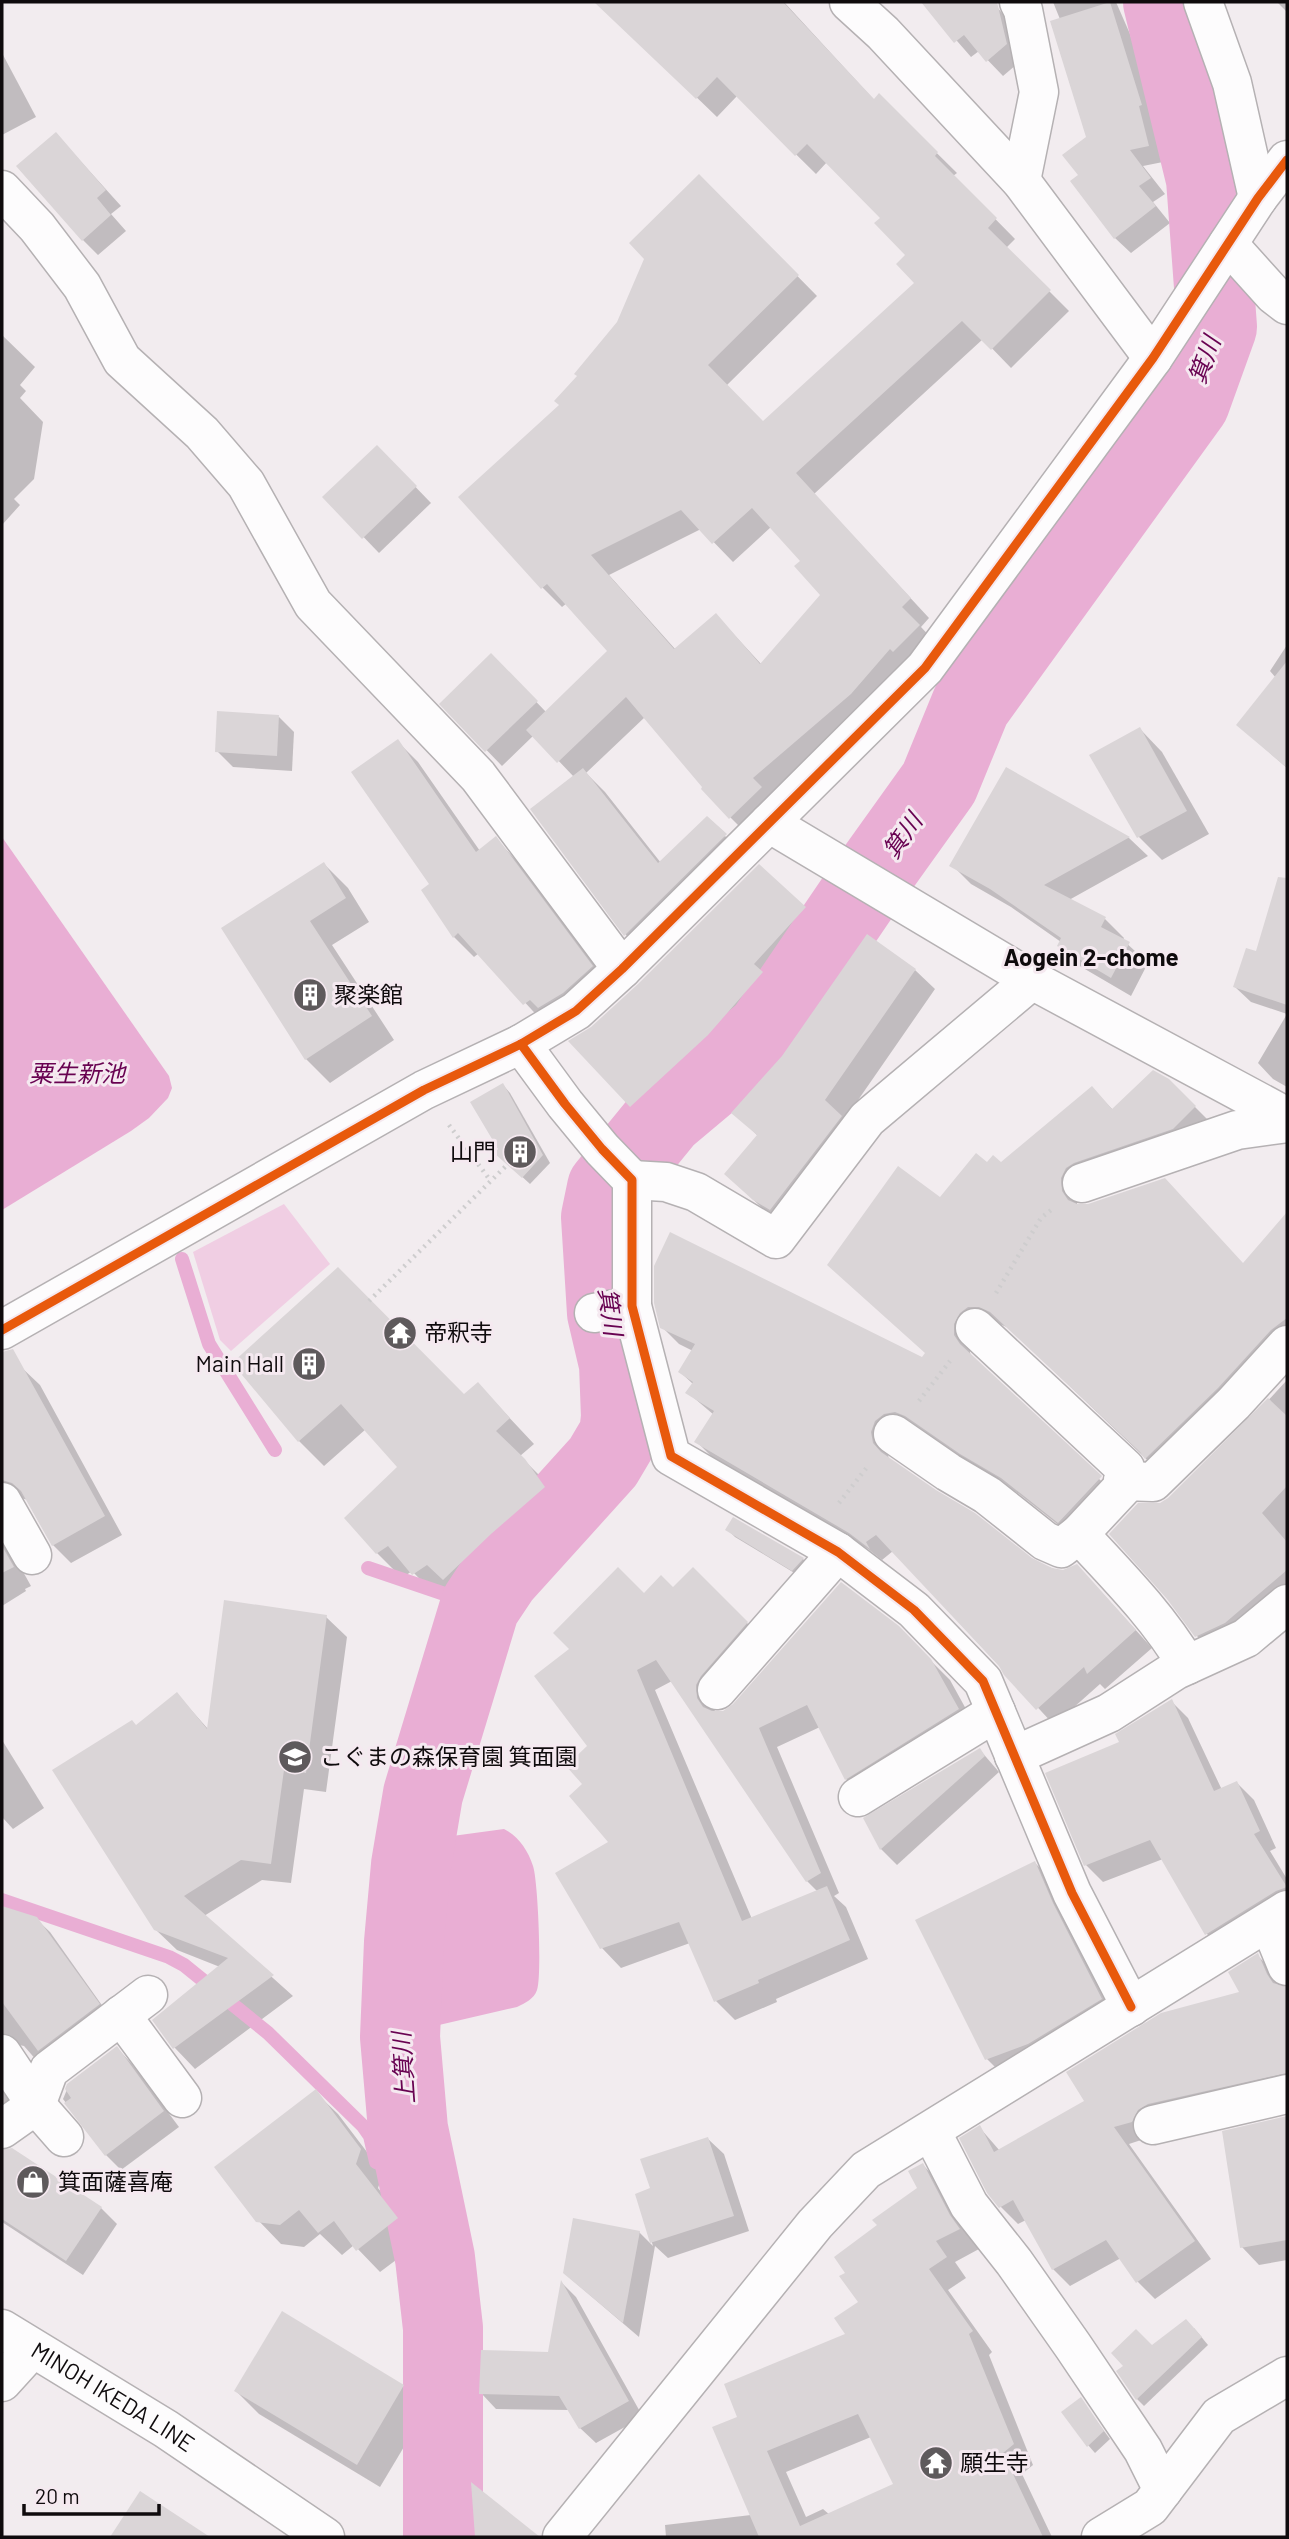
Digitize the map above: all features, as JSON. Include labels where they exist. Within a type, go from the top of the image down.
[{"type":"street","points":[[849,2],[883,33],[1021,181],[1153,358]]},
{"type":"street","points":[[1019,2],[1023,10],[1039,92],[1021,181]]},
{"type":"street","points":[[1203,2],[1232,83],[1258,198]]},
{"type":"street","points":[[2,1330],[424,1090],[521,1044],[576,1011],[622,969],[925,668],[1153,358],[1258,198],[1287,160]]},
{"type":"street","points":[[2,190],[37,227],[82,286],[122,360],[202,433],[246,484],[313,604],[478,776],[622,969]]},
{"type":"street","points":[[1224,249],[1287,305]]},
{"type":"street","points":[[769,823],[1032,980],[1287,1117]]},
{"type":"street","points":[[630,1179],[666,1182],[696,1192],[776,1239],[867,1119],[1032,980]]},
{"type":"street","points":[[521,1044],[602,1149],[630,1179],[632,1306],[671,1456],[838,1552],[914,1610],[983,1682],[1072,1894],[1131,2007]]},
{"type":"street","points":[[1082,1183],[1237,1130],[1287,1123]]},
{"type":"street","points":[[594,1313],[632,1306]]},
{"type":"street","points":[[893,1434],[987,1495],[1045,1541],[1061,1548],[1079,1534],[1122,1488],[1125,1468],[975,1328]]},
{"type":"street","points":[[1123,1481],[1153,1482],[1234,1403],[1287,1345]]},
{"type":"street","points":[[2,1502],[32,1555]]},
{"type":"street","points":[[1079,1534],[1169,1635],[1187,1665]]},
{"type":"street","points":[[717,1690],[838,1552]]},
{"type":"street","points":[[1014,1756],[1110,1713],[1187,1665],[1246,1638],[1287,1604]]},
{"type":"street","points":[[858,1797],[996,1712]]},
{"type":"street","points":[[562,2537],[815,2224],[866,2170],[1278,1916],[1287,1966]]},
{"type":"street","points":[[2,2129],[36,2105],[49,2070],[135,2005],[182,2098]]},
{"type":"street","points":[[2,2054],[36,2105],[64,2137]]},
{"type":"street","points":[[1153,2125],[1287,2094]]},
{"type":"street","points":[[931,2131],[969,2205],[1014,2262],[1073,2346],[1143,2450],[1163,2490]]},
{"type":"street","points":[[2,2382],[17,2339]]},
{"type":"street","name":"MINOH IKEDA LINE","points":[[17,2339],[166,2429],[325,2537]]},
{"type":"street","points":[[1101,2537],[1150,2507],[1219,2417],[1287,2376]]},
{"type":"path","points":[[424,1090],[490,1180]]},
{"type":"path","points":[[369,1301],[506,1165]]},
{"type":"shaded area","points":[[284,1204],[330,1264],[231,1351],[220,1340],[193,1252]]},
{"type":"water","name":"粟生新池","points":[[2,837],[169,1076],[172,1088],[168,1098],[149,1118],[131,1131],[2,1210]]},
{"type":"water","points":[[504,1829],[514,1835],[525,1849],[535,1875],[539,1949],[537,1990],[531,1998],[517,2007],[439,2025],[434,1954],[445,1837]]},
{"type":"building","points":[[594,2],[783,2],[874,99],[879,93],[938,152],[935,156],[997,218],[988,228],[1051,290],[991,350],[962,321],[796,473],[911,598],[902,607],[920,625],[893,652],[890,649],[851,694],[753,778],[762,787],[729,819],[626,697],[557,763],[526,730],[607,651],[547,584],[541,589],[458,497],[559,405],[554,401],[577,376],[574,374],[617,322],[644,259],[629,243],[699,174],[799,275],[708,365],[763,421],[914,283],[896,264],[905,255],[874,223],[880,218],[807,144],[795,156],[717,77],[696,99]],"holes":[[[752,508],[800,561],[794,566],[820,595],[760,664],[716,613],[674,649],[591,555],[681,510],[712,544]]]},
{"type":"building","points":[[921,2],[997,2],[1007,44],[986,62],[964,35],[954,43]]},
{"type":"building","points":[[1110,2],[1142,105],[1139,106],[1149,146],[1130,150],[1151,178],[1139,186],[1156,206],[1114,239],[1070,181],[1078,175],[1062,155],[1086,137],[1050,21]]},
{"type":"building","points":[[56,132],[106,190],[97,198],[111,215],[82,241],[16,166]]},
{"type":"building","points":[[377,445],[417,486],[362,539],[322,497]]},
{"type":"building","points":[[491,653],[538,701],[485,752],[439,704]]},
{"type":"building","points":[[1287,661],[1287,768],[1236,725]]},
{"type":"building","points":[[217,711],[279,715],[277,756],[215,752]]},
{"type":"building","points":[[1140,727],[1187,811],[1137,838],[1089,755]]},
{"type":"building","points":[[398,739],[476,852],[496,836],[593,966],[563,993],[538,1008],[530,1000],[523,1005],[458,933],[453,938],[421,890],[429,884],[351,772]]},
{"type":"building","points":[[1006,767],[1130,837],[1044,885],[1106,917],[1101,927],[1130,942],[1111,978],[1057,946],[1061,938],[990,889],[949,866]]},
{"type":"building","points":[[583,768],[658,863],[707,816],[727,834],[624,936],[530,809]]},
{"type":"building","points":[[324,862],[346,898],[310,921],[372,1016],[305,1060],[221,928]]},
{"type":"building","points":[[759,864],[806,907],[754,964],[763,972],[708,1035],[630,1107],[568,1041],[591,1027],[637,985]]},
{"type":"building","points":[[1278,877],[1287,878],[1287,1005],[1233,987],[1246,948],[1256,951]]},
{"type":"building","points":[[867,934],[916,969],[825,1100],[842,1116],[770,1210],[753,1200],[724,1174],[757,1135],[731,1113],[782,1056]]},
{"type":"building","points":[[1153,1070],[1169,1079],[1196,1106],[1173,1129],[1066,1168],[1061,1178],[1062,1191],[1068,1200],[1077,1204],[1088,1204],[1165,1178],[1243,1263],[1287,1212],[1287,1318],[1271,1330],[1218,1388],[1145,1459],[990,1312],[979,1307],[968,1307],[960,1313],[954,1324],[954,1335],[960,1344],[1102,1476],[1058,1523],[1001,1478],[905,1416],[895,1412],[884,1414],[875,1421],[871,1432],[873,1443],[881,1452],[975,1513],[1032,1558],[1052,1568],[1063,1570],[1077,1564],[1136,1630],[1087,1674],[1084,1667],[1036,1710],[999,1666],[876,1535],[866,1542],[870,1549],[849,1533],[694,1442],[714,1411],[685,1393],[693,1382],[678,1372],[695,1344],[660,1328],[654,1303],[654,1266],[670,1232],[922,1357],[925,1353],[827,1265],[898,1166],[940,1197],[976,1153],[987,1162],[993,1155],[1001,1162],[1092,1086],[1112,1109]]},
{"type":"building","points":[[503,1083],[543,1155],[522,1178],[494,1153],[498,1149],[470,1102]]},
{"type":"building","points":[[338,1267],[464,1394],[478,1382],[510,1418],[496,1431],[525,1459],[545,1487],[443,1580],[427,1565],[412,1575],[388,1546],[376,1554],[344,1518],[397,1467],[341,1404],[298,1442],[232,1363]]},
{"type":"building","points":[[13,1349],[105,1516],[52,1546],[21,1491],[12,1483],[2,1480],[2,1352]]},
{"type":"building","points":[[1268,1398],[1287,1416],[1287,1486],[1262,1513],[1287,1542],[1287,1570],[1225,1623],[1195,1637],[1167,1599],[1109,1534],[1138,1503],[1160,1503],[1168,1498]]},
{"type":"building","points":[[733,1517],[804,1558],[792,1571],[725,1530]]},
{"type":"building","points":[[2,1546],[14,1567],[2,1573]]},
{"type":"building","points":[[618,1567],[644,1593],[661,1575],[673,1587],[693,1567],[748,1622],[696,1685],[697,1698],[703,1707],[712,1711],[723,1711],[733,1704],[841,1582],[899,1626],[931,1659],[959,1709],[845,1780],[807,1705],[759,1728],[821,1873],[806,1882],[656,1660],[637,1670],[742,1921],[827,1886],[850,1940],[714,2002],[679,1922],[600,1949],[555,1873],[608,1842],[569,1796],[582,1784],[566,1766],[587,1746],[534,1676],[569,1649],[553,1633]]},
{"type":"building","points":[[224,1600],[327,1615],[306,1773],[284,1770],[271,1864],[241,1860],[184,1896],[274,1975],[173,2049],[152,2020],[228,1958],[154,1930],[52,1770],[132,1720],[136,1725],[177,1692],[207,1729]]},
{"type":"building","points":[[1172,1699],[1214,1791],[1237,1781],[1260,1831],[1254,1834],[1287,1887],[1276,1891],[1205,1935],[1150,1840],[1084,1866],[1045,1773],[1119,1742],[1115,1734]]},
{"type":"building","points":[[980,1748],[985,1756],[880,1850],[863,1818]]},
{"type":"building","points":[[1035,1861],[1053,1903],[1102,1999],[1028,2044],[985,2060],[915,1920]]},
{"type":"building","points":[[2,1906],[37,1917],[100,2004],[38,2051],[2,2002]]},
{"type":"building","points":[[1258,1953],[1273,1983],[1287,1987],[1287,2073],[1148,2104],[1138,2110],[1132,2122],[1114,2127],[1195,2241],[1136,2283],[1106,2240],[1052,2270],[1013,2200],[999,2208],[987,2193],[959,2138],[980,2125],[994,2152],[1084,2101],[1066,2072],[1161,2013],[1239,1992],[1228,1972]]},
{"type":"building","points":[[117,2046],[164,2111],[105,2156],[64,2103],[71,2098],[65,2089],[67,2084]]},
{"type":"building","points":[[316,2089],[361,2149],[356,2164],[398,2218],[356,2251],[334,2221],[318,2233],[299,2210],[280,2225],[256,2222],[214,2167]]},
{"type":"building","points":[[1287,2116],[1287,2240],[1240,2248],[1222,2131]]},
{"type":"building","points":[[708,2137],[734,2216],[650,2243],[635,2194],[650,2188],[640,2159]]},
{"type":"building","name":"箕面薩喜庵","points":[[12,2148],[102,2207],[66,2261],[2,2219],[2,2150]]},
{"type":"building","points":[[923,2163],[960,2229],[936,2241],[947,2257],[929,2269],[973,2331],[969,2334],[1014,2444],[1003,2453],[1043,2537],[759,2537],[712,2427],[737,2417],[724,2384],[845,2334],[834,2318],[858,2302],[839,2276],[845,2273],[834,2257],[877,2225],[872,2220],[917,2188],[908,2171]],"holes":[[[858,2414],[893,2484],[800,2526],[767,2451]]]},
{"type":"building","points":[[573,2218],[640,2231],[623,2323],[563,2273]]},
{"type":"building","points":[[561,2280],[629,2401],[579,2429],[559,2396],[479,2394],[481,2350],[548,2352]]},
{"type":"building","points":[[282,2311],[404,2385],[357,2465],[234,2391]]},
{"type":"building","points":[[1186,2319],[1202,2337],[1136,2400],[1116,2371],[1123,2366],[1111,2353],[1136,2329],[1152,2345]]},
{"type":"building","points":[[1081,2397],[1104,2431],[1087,2447],[1061,2412]]},
{"type":"building","points":[[471,2482],[540,2537],[475,2537]]},
{"type":"building","points":[[140,2491],[210,2537],[110,2537]]},
{"type":"waterway","name":"箕川","points":[[443,2537],[443,2328],[435,2258],[408,2129],[400,2037],[411,1865],[423,1794],[480,1606],[500,1576],[603,1462],[619,1435],[619,1364],[607,1313],[601,1217],[607,1188],[665,1117],[766,1032],[939,783],[971,705],[1190,402],[1217,327],[1206,179],[1163,2]]},
{"type":"waterway","points":[[182,1259],[209,1344],[275,1450]]},
{"type":"waterway","points":[[368,1568],[480,1606]]},
{"type":"waterway","points":[[2,1900],[169,1957],[184,1965],[268,2033],[363,2126],[370,2136],[376,2162],[391,2167],[415,2164]]},
{"type":"waterway","points":[[405,1934],[434,1936]]},
{"type":"waterway","points":[[402,1982],[434,1981]]},
{"type":"cycle path","points":[[2,1330],[424,1090],[521,1044],[576,1011],[622,969],[925,668],[1153,358],[1258,198],[1287,160]]},
{"type":"cycle path","points":[[521,1044],[565,1104],[632,1180],[632,1306],[671,1456],[838,1552],[914,1610],[983,1681],[1072,1893],[1131,2007]]},
{"type":"place","name":"聚楽館","points":[[310,995]]},
{"type":"place","name":"山門","points":[[520,1152]]},
{"type":"place","name":"帝釈寺","points":[[400,1333]]},
{"type":"place","name":"Main Hall","points":[[309,1364]]},
{"type":"place","name":"こぐまの森保育園 箕面園","points":[[295,1757]]},
{"type":"place","name":"箕面薩喜庵","points":[[33,2182]]},
{"type":"place","name":"願生寺","points":[[936,2463]]},
{"type":"district","name":"Aogein 2-chome","points":[[1091,958]]},
{"type":"water label","name":"上箕川","points":[[404,2068]]}]
